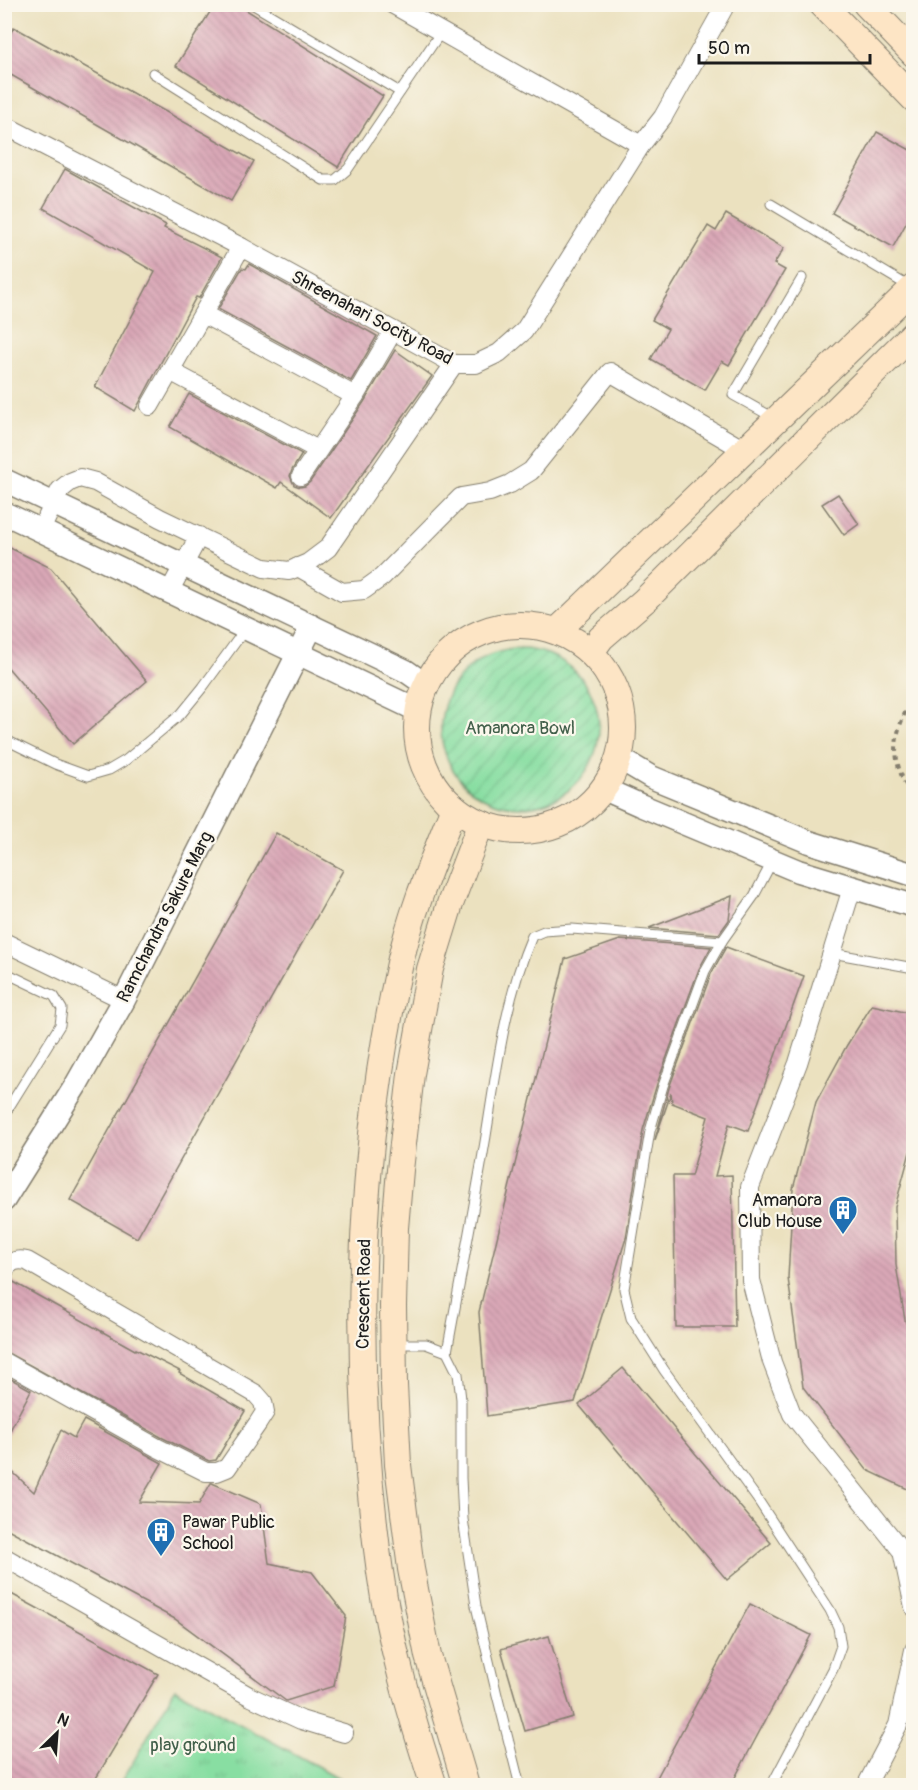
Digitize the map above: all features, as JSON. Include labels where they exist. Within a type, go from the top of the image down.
[{"type":"main road","points":[[822,4],[914,99]]},
{"type":"main road","points":[[866,4],[914,54]]},
{"type":"main road","points":[[558,630],[913,288]]},
{"type":"main road","points":[[591,652],[601,638],[645,600],[914,333]]},
{"type":"main road","points":[[524,625],[558,630],[591,652],[600,662],[617,692],[624,732],[614,771],[604,789],[591,804],[575,816],[556,825],[537,830],[516,831],[481,823],[454,807],[444,798],[432,782],[423,764],[418,744],[417,724],[426,685],[434,669],[450,652],[466,640],[484,631],[504,626],[524,625]]},
{"type":"main road","name":"Crescent Road","points":[[434,1785],[398,1662],[380,1574],[368,1467],[363,1387],[362,1305],[369,1167],[382,1059],[400,962],[420,894],[454,807]]},
{"type":"main road","name":"Crescent Road","points":[[466,1785],[428,1656],[411,1569],[399,1465],[393,1344],[395,1228],[411,1074],[430,969],[450,903],[481,823]]},
{"type":"street","points":[[392,4],[640,145]]},
{"type":"street","name":"Shreenahari Socity Road","points":[[4,125],[241,248],[453,364],[476,364],[499,353],[524,331],[640,145],[663,117],[726,4]]},
{"type":"street","points":[[150,406],[241,248]]},
{"type":"street","points":[[202,314],[355,396]]},
{"type":"street","points":[[302,476],[355,396],[393,331]]},
{"type":"street","points":[[41,530],[60,490],[80,478],[95,482],[160,518],[264,568],[289,571],[308,563],[328,548],[453,364]]},
{"type":"street","points":[[170,371],[318,450]]},
{"type":"street","points":[[298,567],[342,592],[364,590],[382,577],[461,496],[490,492],[510,484],[531,471],[610,372],[744,450]]},
{"type":"street","points":[[4,480],[406,671],[426,685]]},
{"type":"street","points":[[4,513],[419,711]]},
{"type":"street","points":[[169,592],[199,536]]},
{"type":"street","name":"Ramchandra Sakure Marg","points":[[4,1200],[76,1085],[124,1000],[312,626]]},
{"type":"street","points":[[619,758],[651,777],[809,842],[914,874]]},
{"type":"street","points":[[604,789],[798,871],[914,906]]},
{"type":"street","points":[[852,888],[798,1063],[750,1187],[751,1280],[772,1362],[792,1414],[902,1551],[914,1607]]},
{"type":"street","points":[[4,942],[124,1000]]},
{"type":"street","points":[[4,1271],[8,1264],[17,1259],[27,1261],[256,1394],[263,1402],[265,1412],[227,1468],[217,1472],[206,1472],[156,1447],[4,1362]]},
{"type":"street","points":[[4,1557],[251,1697],[301,1720],[344,1733]]},
{"type":"street","points":[[866,1785],[898,1725],[914,1650]]},
{"type":"lane","points":[[252,4],[400,92]]},
{"type":"lane","points":[[153,73],[323,180],[335,180],[348,169],[441,32]]},
{"type":"lane","points":[[771,204],[913,288]]},
{"type":"lane","points":[[776,419],[733,395],[802,278]]},
{"type":"lane","points":[[4,739],[55,764],[88,776],[109,770],[126,760],[181,714],[246,628]]},
{"type":"lane","points":[[771,1785],[833,1670],[841,1646],[838,1627],[830,1610],[758,1500],[664,1370],[631,1318],[624,1289],[650,1131],[663,1086],[705,971],[754,896],[773,860]]},
{"type":"lane","points":[[520,1785],[496,1695],[476,1606],[463,1519],[461,1399],[458,1374],[447,1352],[505,1023],[521,962],[532,936],[544,931],[572,929],[722,942]]},
{"type":"lane","points":[[832,953],[914,968]]},
{"type":"lane","points":[[4,972],[54,996],[62,1009],[60,1024],[4,1114]]},
{"type":"lane","points":[[393,1344],[426,1344],[447,1352]]},
{"type":"path","points":[[914,696],[906,710],[895,745],[897,767],[914,798]]},
{"type":"green space","name":"Amanora Bowl","points":[[520,649],[535,650],[550,655],[564,662],[576,672],[586,684],[593,698],[598,713],[598,743],[593,758],[586,772],[576,784],[564,794],[550,801],[535,806],[520,807],[505,806],[490,801],[476,794],[464,784],[454,772],[447,758],[442,743],[441,728],[442,713],[447,698],[454,684],[464,672],[476,662],[490,655],[505,650]]},
{"type":"green space","name":"play ground","points":[[175,1689],[352,1785],[120,1785]]},
{"type":"building","points":[[215,4],[237,4],[383,96],[338,167],[176,66]]},
{"type":"building","points":[[14,27],[254,161],[231,201],[4,71],[4,44]]},
{"type":"building","points":[[877,132],[914,152],[914,209],[893,247],[832,213]]},
{"type":"building","points":[[65,169],[166,225],[164,228],[222,257],[199,298],[196,297],[135,411],[95,387],[155,272],[43,208]]},
{"type":"building","points":[[726,214],[784,248],[774,264],[785,270],[729,365],[722,361],[705,390],[651,359],[668,329],[652,320],[708,226],[716,231]]},
{"type":"building","points":[[249,264],[377,336],[351,381],[218,309],[242,268],[246,269]]},
{"type":"building","points":[[395,350],[432,376],[331,518],[281,482],[277,488],[170,427],[189,394],[302,454],[290,476],[294,485],[305,486],[364,402]]},
{"type":"building","points":[[838,494],[859,524],[844,535],[822,504]]},
{"type":"building","points":[[4,545],[51,568],[147,681],[73,744],[4,663]]},
{"type":"building","points":[[276,833],[343,870],[137,1238],[70,1200]]},
{"type":"building","points":[[732,896],[729,920],[719,934],[649,928]]},
{"type":"building","points":[[620,940],[711,947],[699,969],[657,1084],[643,1130],[626,1238],[575,1402],[487,1416],[479,1312],[565,959]]},
{"type":"building","points":[[726,947],[804,976],[748,1131],[729,1124],[715,1176],[732,1175],[735,1327],[676,1327],[673,1176],[691,1176],[708,1117],[672,1103],[671,1093],[655,1140],[669,1088],[711,974]]},
{"type":"building","name":"Amanora Club House","points":[[872,1005],[914,1014],[914,1147],[910,1152],[895,1207],[896,1265],[905,1320],[914,1346],[914,1492],[867,1470],[803,1387],[788,1278],[793,1189],[816,1102]]},
{"type":"building","points":[[10,1280],[135,1350],[180,1371],[179,1373],[245,1411],[216,1460],[209,1461],[161,1437],[4,1351],[4,1282]]},
{"type":"building","points":[[623,1368],[771,1543],[727,1580],[579,1405]]},
{"type":"building","points":[[4,1375],[31,1390],[4,1442]]},
{"type":"building","name":"Pawar Public School","points":[[84,1420],[162,1463],[139,1502],[199,1504],[212,1483],[261,1504],[269,1563],[312,1572],[346,1616],[334,1686],[286,1701],[175,1619],[4,1527],[4,1464],[34,1492],[61,1430],[74,1438]]},
{"type":"building","points":[[4,1590],[158,1674],[92,1785],[4,1785]]},
{"type":"building","points":[[750,1604],[811,1635],[731,1785],[653,1785]]},
{"type":"building","points":[[549,1636],[573,1717],[525,1731],[501,1649]]},
{"type":"place","name":"Amanora Club House","points":[[843,1236]]},
{"type":"place","name":"Pawar Public School","points":[[161,1558]]}]
